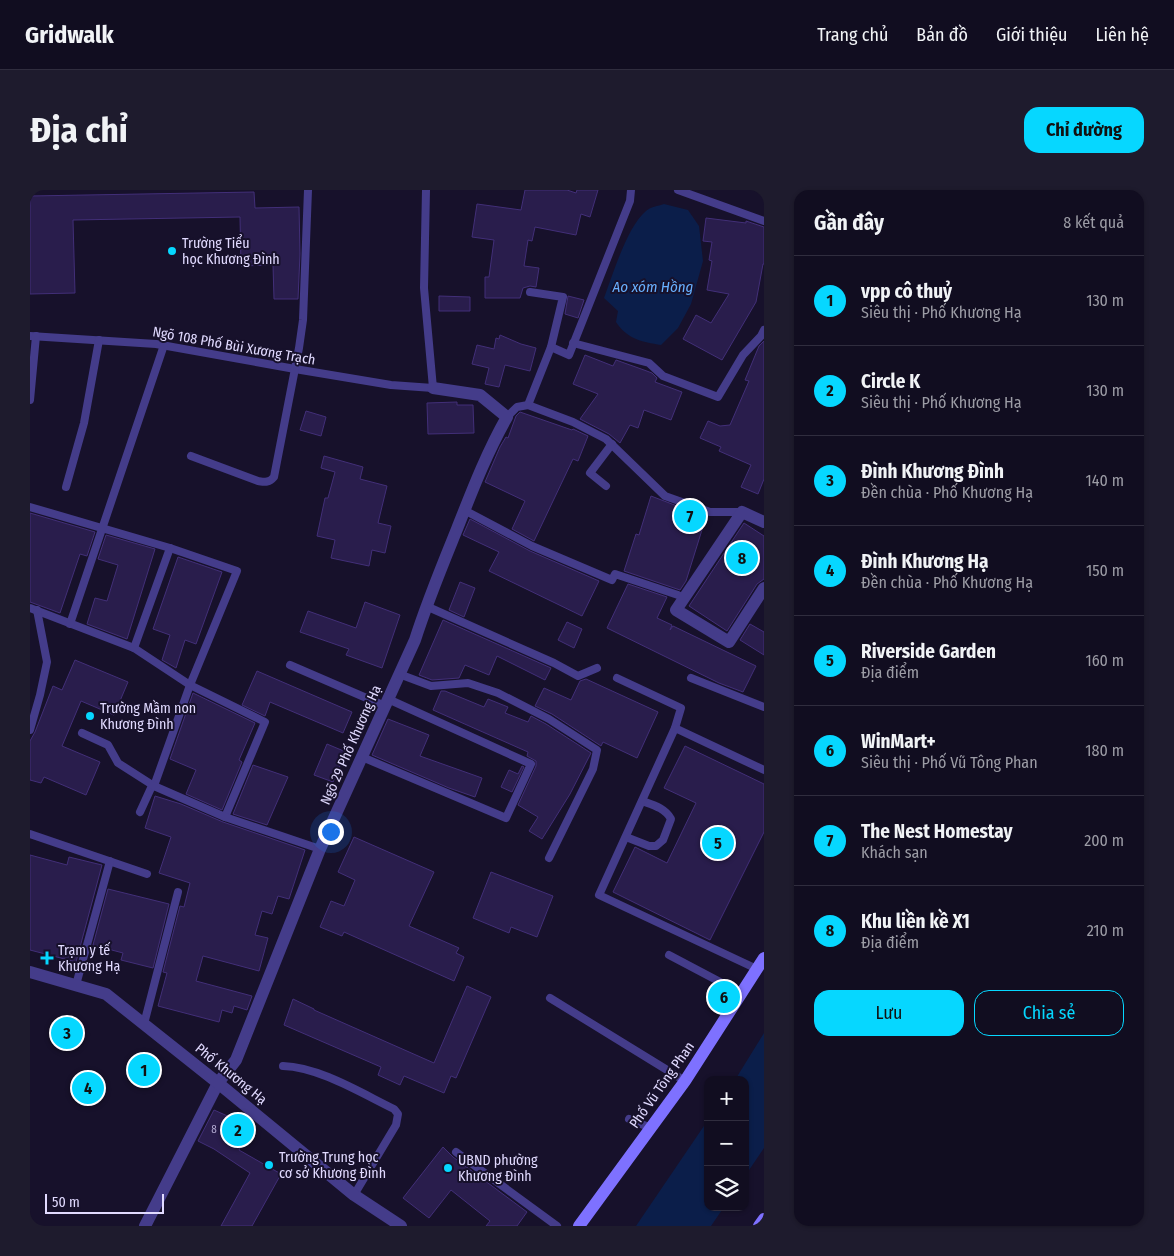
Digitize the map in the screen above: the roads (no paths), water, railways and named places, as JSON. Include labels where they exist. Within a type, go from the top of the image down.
[{"type":"main road","name":"Phố Vũ Tông Phan","points":[[579,1226],[685,1081],[764,958]]},
{"type":"main road","points":[[759,1226],[764,1219]]},
{"type":"street","points":[[432,388],[480,394],[507,417]]},
{"type":"street","name":"Ngõ 29 Phố Khương Hạ","points":[[146,1226],[218,1083],[236,1060],[320,849],[415,640],[426,606],[464,510],[494,440],[507,417]]},
{"type":"street","points":[[764,522],[742,512],[676,610],[729,642],[764,588]]},
{"type":"street","name":"Phố Khương Hạ","points":[[30,972],[106,994],[354,1195],[400,1226]]},
{"type":"lane","points":[[191,456],[258,480],[266,482],[271,481],[274,477],[303,320],[308,190]]},
{"type":"lane","points":[[426,190],[424,288],[432,388]]},
{"type":"lane","points":[[551,347],[569,355],[630,202],[632,190]]},
{"type":"lane","points":[[678,190],[764,221]]},
{"type":"lane","points":[[528,405],[551,347],[563,297],[530,292]]},
{"type":"lane","points":[[573,343],[649,363],[663,376],[718,397],[743,354],[761,336],[764,330]]},
{"type":"lane","points":[[30,400],[33,336]]},
{"type":"lane","name":"Ngõ 108 Phố Bùi Xương Trạch","points":[[33,336],[164,345],[391,385],[432,388]]},
{"type":"lane","points":[[66,487],[84,423],[99,340]]},
{"type":"lane","points":[[70,624],[164,345]]},
{"type":"lane","points":[[507,417],[516,407],[528,405],[573,422],[606,439],[666,496],[710,512],[742,512]]},
{"type":"lane","points":[[606,486],[590,473],[612,444]]},
{"type":"lane","points":[[30,507],[170,548],[237,571],[190,685],[154,786],[151,788],[140,812]]},
{"type":"lane","points":[[464,510],[532,546],[612,580],[615,574],[678,595]]},
{"type":"lane","points":[[134,648],[170,548]]},
{"type":"lane","points":[[426,606],[578,676],[597,668]]},
{"type":"lane","points":[[33,609],[134,648],[190,685],[265,722],[225,817]]},
{"type":"lane","points":[[30,730],[47,662],[33,609]]},
{"type":"lane","points":[[290,665],[532,764],[506,818],[362,757]]},
{"type":"lane","points":[[399,674],[431,686],[468,683],[498,693],[550,719],[596,750],[593,769],[549,858]]},
{"type":"lane","points":[[617,678],[682,708],[675,728],[599,895],[757,969]]},
{"type":"lane","points":[[691,678],[764,707]]},
{"type":"lane","points":[[675,728],[764,770]]},
{"type":"lane","points":[[82,733],[108,745],[118,763],[154,786],[225,817],[320,849]]},
{"type":"lane","points":[[626,837],[649,846],[656,846],[664,840],[671,819],[661,809],[642,801]]},
{"type":"lane","points":[[30,834],[147,874]]},
{"type":"lane","points":[[76,985],[110,861]]},
{"type":"lane","points":[[144,1024],[178,892]]},
{"type":"lane","points":[[670,955],[741,993]]},
{"type":"lane","points":[[550,998],[685,1081]]},
{"type":"lane","points":[[283,1066],[312,1070],[394,1109],[398,1114],[396,1125],[354,1195]]},
{"type":"lane","points":[[629,1120],[651,1128]]},
{"type":"lane","points":[[456,1152],[557,1226]]},
{"type":"water","name":"Ao xóm Hồng","points":[[664,204],[688,210],[699,226],[703,261],[691,304],[678,328],[661,345],[636,339],[620,328],[616,322],[618,311],[604,298],[621,252],[639,218],[648,210]]},
{"type":"water","points":[[764,1033],[764,1148],[749,1170],[749,1076],[737,1076]]},
{"type":"water","points":[[704,1126],[704,1211],[721,1211],[711,1226],[636,1226]]},
{"type":"place","name":"Trường Tiểu học Khương Đình","points":[[172,251]]},
{"type":"place","name":"The Nest Homestay","points":[[690,516]]},
{"type":"place","name":"Khu liền kề X1","points":[[742,558]]},
{"type":"place","name":"Trường Mầm non Khương Đình","points":[[90,716]]},
{"type":"place","name":"Riverside Garden","points":[[718,843]]},
{"type":"place","name":"Trạm y tế Khương Hạ","points":[[47,958]]},
{"type":"place","name":"WinMart+","points":[[724,997]]},
{"type":"place","name":"Đình Khương Đình","points":[[67,1033]]},
{"type":"place","name":"vpp cô thuỷ","points":[[144,1070]]},
{"type":"place","name":"Đình Khương Hạ","points":[[88,1088]]},
{"type":"place","name":"Circle K","points":[[238,1130]]},
{"type":"place","name":"Trường Trung học cơ sở Khương Đình","points":[[269,1165]]},
{"type":"place","name":"UBND phường Khương Đình","points":[[448,1168]]}]
